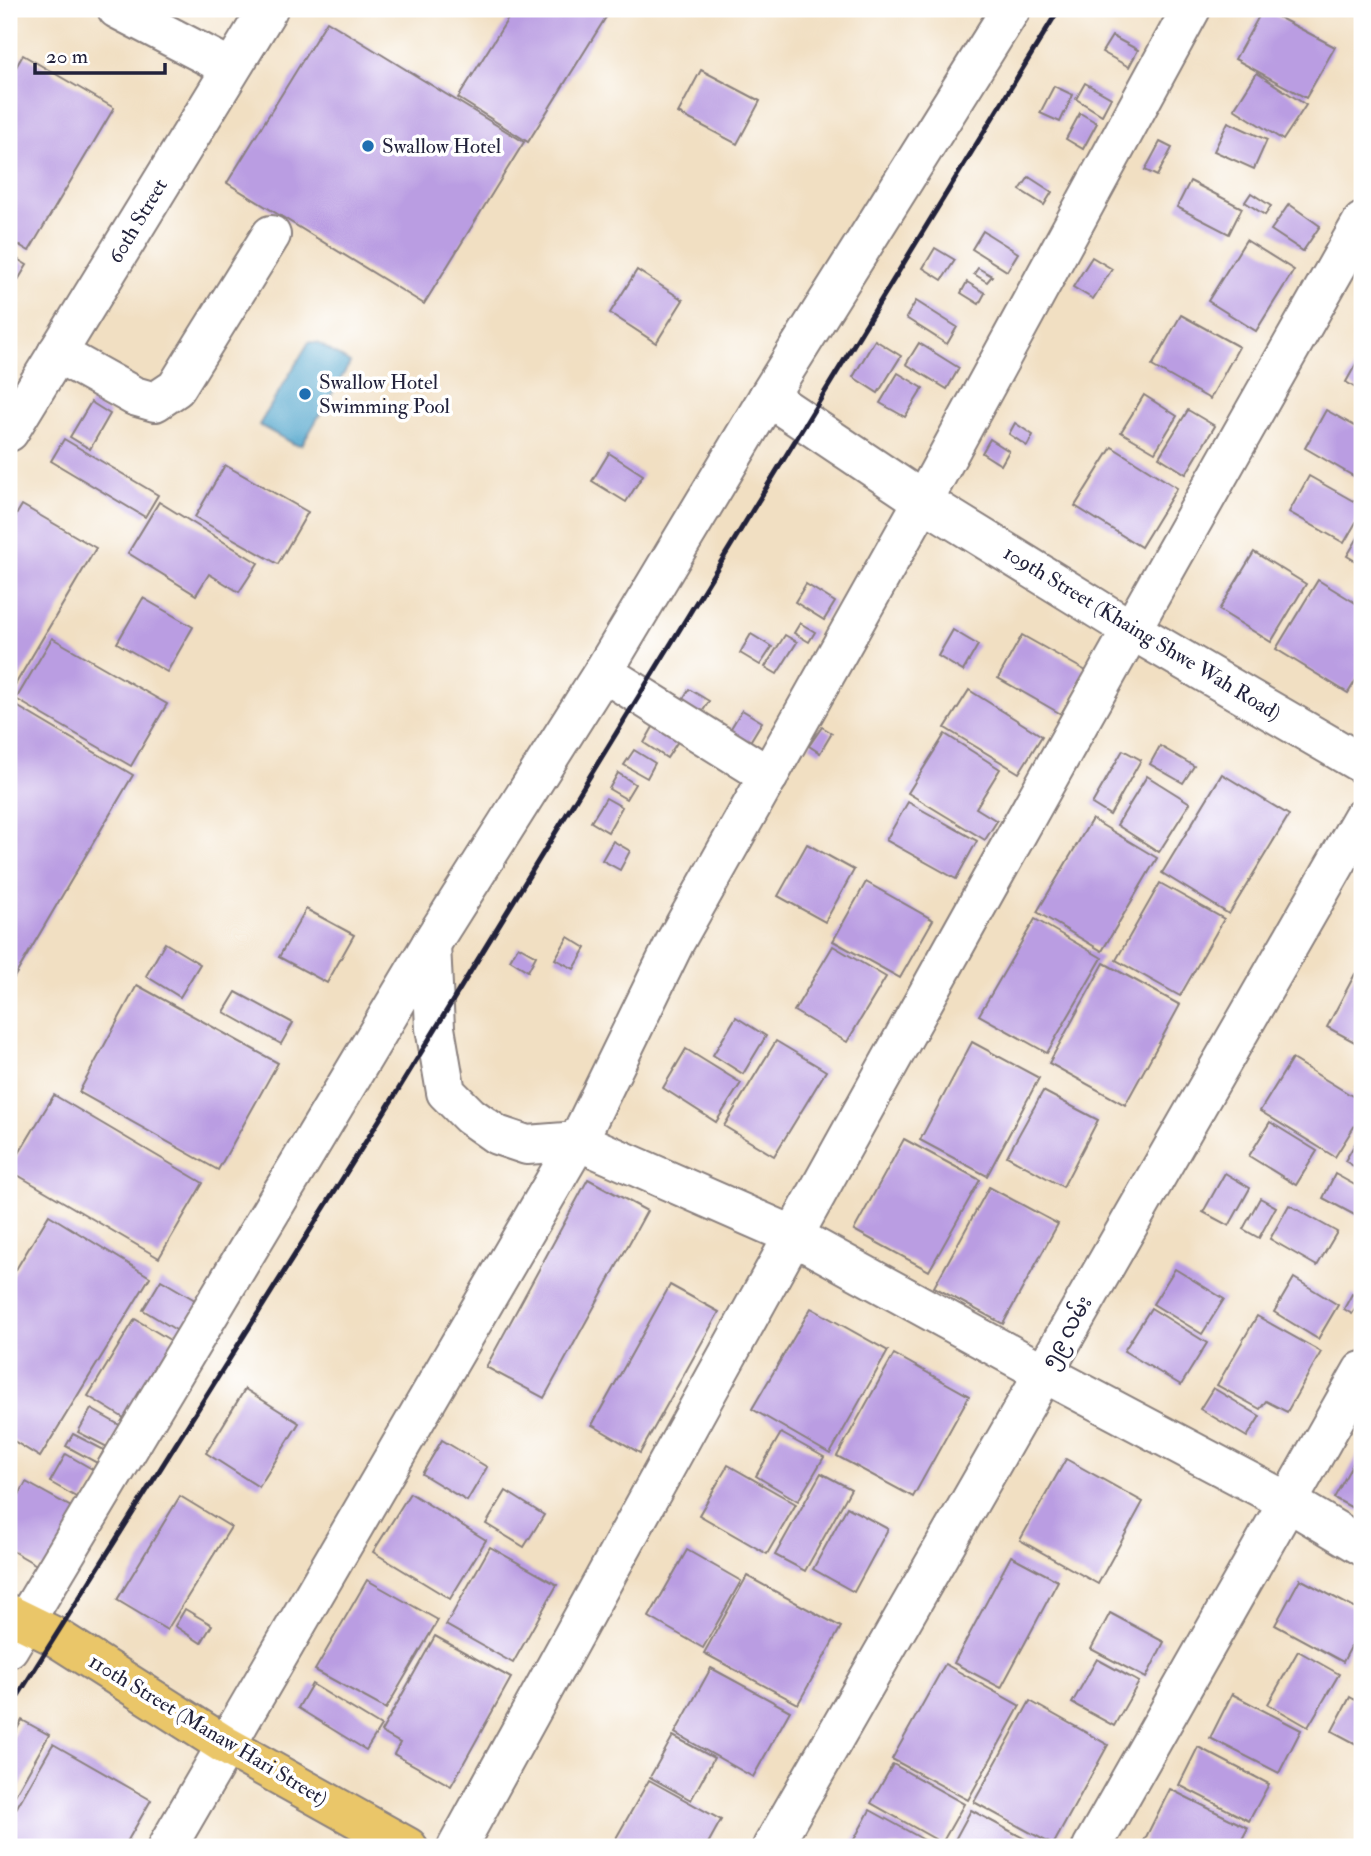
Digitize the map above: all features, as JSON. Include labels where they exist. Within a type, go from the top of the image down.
[{"type":"main road","name":"110th Street (Manaw Hari Street)","points":[[14,1628],[54,1636],[225,1745],[408,1847]]},
{"type":"street","points":[[117,9],[231,68]]},
{"type":"street","name":"60th Street","points":[[9,432],[268,9]]},
{"type":"street","points":[[14,1628],[430,944],[603,672],[768,397],[1011,9]]},
{"type":"street","points":[[167,1847],[578,1141],[675,942],[923,501],[1191,9]]},
{"type":"street","points":[[457,1847],[792,1235],[1130,629],[1362,222]]},
{"type":"street","points":[[57,353],[134,396],[155,402],[176,388],[271,235]]},
{"type":"street","name":"109th Street (Khaing Shwe Wah Road)","points":[[768,397],[923,501],[1130,629],[1362,764]]},
{"type":"street","points":[[603,672],[769,776]]},
{"type":"street","name":"၅၉ လမ်း","points":[[772,1847],[1362,818]]},
{"type":"street","points":[[430,944],[435,1028],[446,1092],[470,1116],[497,1135],[527,1145],[578,1141],[792,1235],[1288,1502],[1362,1546]]},
{"type":"street","points":[[1091,1847],[1362,1371]]},
{"type":"water","name":"Swallow Hotel Swimming Pool","points":[[309,342],[318,343],[350,363],[302,445],[294,444],[259,425]]},
{"type":"building","points":[[514,9],[611,9],[528,142],[458,98]]},
{"type":"building","points":[[1263,9],[1335,47],[1306,98],[1235,59]]},
{"type":"building","points":[[327,21],[524,142],[424,304],[227,183]]},
{"type":"building","points":[[1112,36],[1138,50],[1129,67],[1102,52]]},
{"type":"building","points":[[23,55],[114,108],[29,251],[9,239],[9,79]]},
{"type":"building","points":[[701,70],[760,101],[737,144],[678,113]]},
{"type":"building","points":[[1257,73],[1306,105],[1283,140],[1234,109]]},
{"type":"building","points":[[1085,83],[1111,98],[1102,115],[1076,99]]},
{"type":"building","points":[[1054,86],[1073,95],[1060,122],[1040,113]]},
{"type":"building","points":[[1080,113],[1097,123],[1083,149],[1066,139]]},
{"type":"building","points":[[1228,122],[1267,140],[1254,169],[1214,151]]},
{"type":"building","points":[[1160,142],[1172,148],[1157,176],[1145,170]]},
{"type":"building","points":[[1029,177],[1052,192],[1044,205],[1020,190]]},
{"type":"building","points":[[1190,181],[1242,208],[1229,234],[1177,207]]},
{"type":"building","points":[[1251,193],[1271,206],[1265,215],[1245,202]]},
{"type":"building","points":[[1289,204],[1320,226],[1303,251],[1271,230]]},
{"type":"building","points":[[983,231],[1018,253],[1007,271],[972,249]]},
{"type":"building","points":[[1246,240],[1294,270],[1256,331],[1208,301]]},
{"type":"building","points":[[935,248],[955,260],[942,280],[923,268]]},
{"type":"building","points":[[9,254],[27,265],[9,295]]},
{"type":"building","points":[[1092,257],[1112,269],[1093,299],[1073,287]]},
{"type":"building","points":[[978,268],[992,276],[987,282],[974,274]]},
{"type":"building","points":[[637,270],[683,300],[656,343],[610,313]]},
{"type":"building","points":[[967,282],[985,293],[979,304],[961,293]]},
{"type":"building","points":[[916,301],[957,327],[947,344],[906,318]]},
{"type":"building","points":[[1181,315],[1239,347],[1210,399],[1152,366]]},
{"type":"building","points":[[875,340],[901,356],[878,393],[853,377]]},
{"type":"building","points":[[919,343],[959,368],[947,389],[906,364]]},
{"type":"building","points":[[1362,353],[1362,392],[1346,382]]},
{"type":"building","points":[[898,373],[923,388],[905,417],[880,403]]},
{"type":"building","points":[[1144,395],[1177,416],[1155,452],[1121,432]]},
{"type":"building","points":[[91,402],[110,414],[90,449],[70,437]]},
{"type":"building","points":[[1188,410],[1215,426],[1186,474],[1159,457]]},
{"type":"building","points":[[1326,410],[1362,430],[1362,481],[1305,448]]},
{"type":"building","points":[[1015,423],[1033,435],[1027,446],[1009,434]]},
{"type":"building","points":[[64,439],[158,495],[145,517],[51,461]]},
{"type":"building","points":[[990,439],[1009,451],[1001,465],[982,453]]},
{"type":"building","points":[[1112,447],[1177,488],[1141,547],[1075,506]]},
{"type":"building","points":[[609,453],[643,475],[626,502],[592,481]]},
{"type":"building","points":[[225,465],[308,512],[278,564],[195,517]]},
{"type":"building","points":[[1309,476],[1362,506],[1362,512],[1344,543],[1289,512]]},
{"type":"building","points":[[159,502],[258,563],[239,592],[209,574],[196,595],[128,553]]},
{"type":"building","points":[[22,505],[96,548],[9,695],[9,527]]},
{"type":"building","points":[[1362,531],[1362,565],[1347,556]]},
{"type":"building","points":[[1254,552],[1306,584],[1271,642],[1219,610]]},
{"type":"building","points":[[1318,580],[1362,607],[1362,670],[1348,693],[1276,649]]},
{"type":"building","points":[[806,584],[835,602],[824,620],[795,602]]},
{"type":"building","points":[[143,598],[193,627],[167,672],[117,643]]},
{"type":"building","points":[[800,623],[815,632],[809,642],[794,633]]},
{"type":"building","points":[[953,630],[978,645],[963,671],[938,656]]},
{"type":"building","points":[[751,634],[772,647],[760,665],[740,653]]},
{"type":"building","points":[[785,635],[797,642],[777,674],[765,667]]},
{"type":"building","points":[[1022,635],[1086,671],[1061,714],[998,678]]},
{"type":"building","points":[[52,638],[167,704],[131,766],[16,699]]},
{"type":"building","points":[[689,689],[709,701],[698,719],[678,707]]},
{"type":"building","points":[[969,690],[1042,736],[1019,773],[945,728]]},
{"type":"building","points":[[10,702],[133,775],[9,986],[9,704]]},
{"type":"building","points":[[742,710],[762,722],[745,750],[725,738]]},
{"type":"building","points":[[657,720],[682,735],[667,758],[644,743]]},
{"type":"building","points":[[822,727],[832,733],[820,753],[809,746]]},
{"type":"building","points":[[945,734],[1000,769],[976,808],[997,821],[985,840],[908,793]]},
{"type":"building","points":[[1160,746],[1194,766],[1183,783],[1150,764]]},
{"type":"building","points":[[634,750],[655,763],[647,778],[624,765]]},
{"type":"building","points":[[1123,750],[1141,760],[1110,815],[1092,804]]},
{"type":"building","points":[[618,773],[635,784],[626,799],[609,789]]},
{"type":"building","points":[[1222,774],[1289,815],[1229,914],[1162,873]]},
{"type":"building","points":[[1147,776],[1190,803],[1159,852],[1117,825]]},
{"type":"building","points":[[606,798],[622,807],[608,832],[591,822]]},
{"type":"building","points":[[908,802],[977,841],[956,879],[886,840]]},
{"type":"building","points":[[1092,819],[1157,858],[1102,951],[1037,912]]},
{"type":"building","points":[[613,841],[630,851],[620,870],[602,860]]},
{"type":"building","points":[[807,844],[854,870],[825,922],[778,896]]},
{"type":"building","points":[[866,882],[933,920],[900,978],[833,941]]},
{"type":"building","points":[[1160,883],[1224,919],[1180,996],[1116,960]]},
{"type":"building","points":[[306,909],[354,935],[327,983],[279,957]]},
{"type":"building","points":[[1035,919],[1102,958],[1047,1053],[979,1015]]},
{"type":"building","points":[[568,937],[586,948],[574,969],[555,959]]},
{"type":"building","points":[[165,943],[200,964],[180,997],[146,976]]},
{"type":"building","points":[[518,946],[536,956],[528,971],[510,960]]},
{"type":"building","points":[[833,946],[886,977],[847,1042],[794,1011]]},
{"type":"building","points":[[1104,963],[1180,1005],[1125,1105],[1049,1063]]},
{"type":"building","points":[[1355,974],[1362,978],[1362,1046],[1327,1027]]},
{"type":"building","points":[[137,985],[278,1063],[218,1170],[79,1092]]},
{"type":"building","points":[[236,992],[293,1023],[281,1044],[224,1012]]},
{"type":"building","points":[[736,1017],[766,1036],[743,1074],[713,1055]]},
{"type":"building","points":[[776,1041],[826,1071],[774,1156],[724,1126]]},
{"type":"building","points":[[972,1042],[1039,1078],[987,1176],[920,1140]]},
{"type":"building","points":[[686,1049],[741,1083],[716,1122],[663,1088]]},
{"type":"building","points":[[1292,1059],[1362,1102],[1362,1114],[1335,1157],[1260,1111]]},
{"type":"building","points":[[1043,1091],[1098,1120],[1063,1187],[1007,1156]]},
{"type":"building","points":[[54,1095],[203,1183],[159,1258],[9,1170]]},
{"type":"building","points":[[1270,1122],[1317,1151],[1296,1185],[1249,1156]]},
{"type":"building","points":[[1362,1132],[1362,1171],[1345,1161]]},
{"type":"building","points":[[904,1139],[980,1180],[929,1271],[854,1230]]},
{"type":"building","points":[[1225,1173],[1250,1188],[1229,1226],[1203,1212]]},
{"type":"building","points":[[1335,1174],[1362,1189],[1362,1219],[1323,1198]]},
{"type":"building","points":[[588,1179],[647,1211],[544,1398],[486,1367]]},
{"type":"building","points":[[989,1187],[1058,1224],[1003,1324],[934,1287]]},
{"type":"building","points":[[1260,1198],[1276,1207],[1259,1238],[1243,1229]]},
{"type":"building","points":[[1289,1205],[1337,1232],[1317,1266],[1270,1239]]},
{"type":"building","points":[[49,1215],[150,1277],[40,1457],[9,1438],[9,1281]]},
{"type":"building","points":[[1175,1269],[1224,1299],[1202,1334],[1153,1304]]},
{"type":"building","points":[[1294,1278],[1338,1305],[1318,1339],[1274,1312]]},
{"type":"building","points":[[161,1280],[200,1303],[181,1333],[143,1310]]},
{"type":"building","points":[[670,1285],[719,1312],[640,1453],[592,1425]]},
{"type":"building","points":[[1352,1294],[1361,1300],[1352,1314],[1344,1309]]},
{"type":"building","points":[[811,1308],[888,1351],[830,1454],[752,1409]]},
{"type":"building","points":[[1151,1308],[1207,1343],[1181,1385],[1124,1351]]},
{"type":"building","points":[[1257,1316],[1321,1352],[1287,1412],[1266,1401],[1260,1409],[1217,1385]]},
{"type":"building","points":[[135,1319],[175,1343],[127,1420],[88,1396]]},
{"type":"building","points":[[894,1354],[969,1396],[913,1497],[837,1456]]},
{"type":"building","points":[[1213,1388],[1260,1416],[1247,1437],[1200,1409]]},
{"type":"building","points":[[245,1389],[299,1423],[259,1487],[206,1453]]},
{"type":"building","points":[[91,1409],[121,1426],[109,1448],[78,1432]]},
{"type":"building","points":[[781,1433],[824,1457],[798,1501],[756,1476]]},
{"type":"building","points":[[73,1434],[104,1450],[97,1463],[66,1446]]},
{"type":"building","points":[[442,1440],[487,1467],[467,1501],[422,1474]]},
{"type":"building","points":[[1362,1447],[1362,1513],[1334,1498]]},
{"type":"building","points":[[66,1454],[99,1473],[83,1501],[50,1482]]},
{"type":"building","points":[[1066,1459],[1143,1502],[1098,1584],[1020,1540]]},
{"type":"building","points":[[728,1465],[796,1504],[767,1554],[699,1515]]},
{"type":"building","points":[[821,1473],[851,1489],[805,1571],[775,1555]]},
{"type":"building","points":[[26,1482],[80,1512],[47,1571],[9,1549],[9,1513]]},
{"type":"building","points":[[506,1491],[544,1515],[524,1547],[486,1524]]},
{"type":"building","points":[[410,1493],[486,1540],[450,1599],[373,1552]]},
{"type":"building","points":[[180,1496],[231,1527],[167,1630],[117,1600]]},
{"type":"building","points":[[847,1507],[888,1529],[854,1592],[813,1569]]},
{"type":"building","points":[[490,1547],[557,1585],[513,1663],[446,1625]]},
{"type":"building","points":[[687,1550],[741,1581],[703,1648],[649,1617]]},
{"type":"building","points":[[1011,1556],[1058,1581],[1001,1688],[954,1663]]},
{"type":"building","points":[[747,1576],[841,1627],[798,1704],[704,1653]]},
{"type":"building","points":[[1300,1579],[1362,1612],[1362,1626],[1343,1662],[1275,1625]]},
{"type":"building","points":[[367,1580],[438,1620],[386,1709],[315,1670]]},
{"type":"building","points":[[185,1609],[212,1625],[201,1643],[175,1626]]},
{"type":"building","points":[[1110,1613],[1164,1642],[1146,1678],[1091,1649]]},
{"type":"building","points":[[435,1636],[511,1678],[451,1786],[394,1754],[400,1743],[381,1732]]},
{"type":"building","points":[[1298,1651],[1339,1674],[1308,1727],[1268,1704]]},
{"type":"building","points":[[1097,1659],[1139,1682],[1114,1726],[1072,1703]]},
{"type":"building","points":[[945,1664],[1020,1706],[968,1800],[892,1759]]},
{"type":"building","points":[[711,1668],[790,1711],[753,1777],[675,1733]]},
{"type":"building","points":[[312,1684],[381,1726],[366,1750],[298,1708]]},
{"type":"building","points":[[1232,1694],[1301,1730],[1279,1773],[1210,1738]]},
{"type":"building","points":[[1350,1697],[1362,1704],[1362,1747],[1332,1731]]},
{"type":"building","points":[[1030,1701],[1108,1745],[1053,1845],[974,1802]]},
{"type":"building","points":[[22,1720],[49,1735],[9,1806],[9,1744]]},
{"type":"building","points":[[673,1736],[714,1758],[691,1800],[650,1777]]},
{"type":"building","points":[[53,1744],[151,1800],[124,1847],[9,1847],[9,1821]]},
{"type":"building","points":[[1198,1747],[1269,1784],[1249,1821],[1179,1785]]},
{"type":"building","points":[[893,1764],[964,1804],[942,1843],[871,1803]]},
{"type":"building","points":[[649,1780],[721,1820],[706,1847],[611,1847]]},
{"type":"building","points":[[1170,1789],[1248,1828],[1238,1847],[1141,1847]]},
{"type":"building","points":[[870,1810],[926,1841],[922,1847],[850,1847]]},
{"type":"building","points":[[971,1810],[1040,1847],[951,1847]]},
{"type":"railway","points":[[9,1710],[395,1095],[1059,9]]},
{"type":"place","name":"Swallow Hotel","points":[[368,146]]},
{"type":"place","name":"Swallow Hotel Swimming Pool","points":[[305,394]]}]
